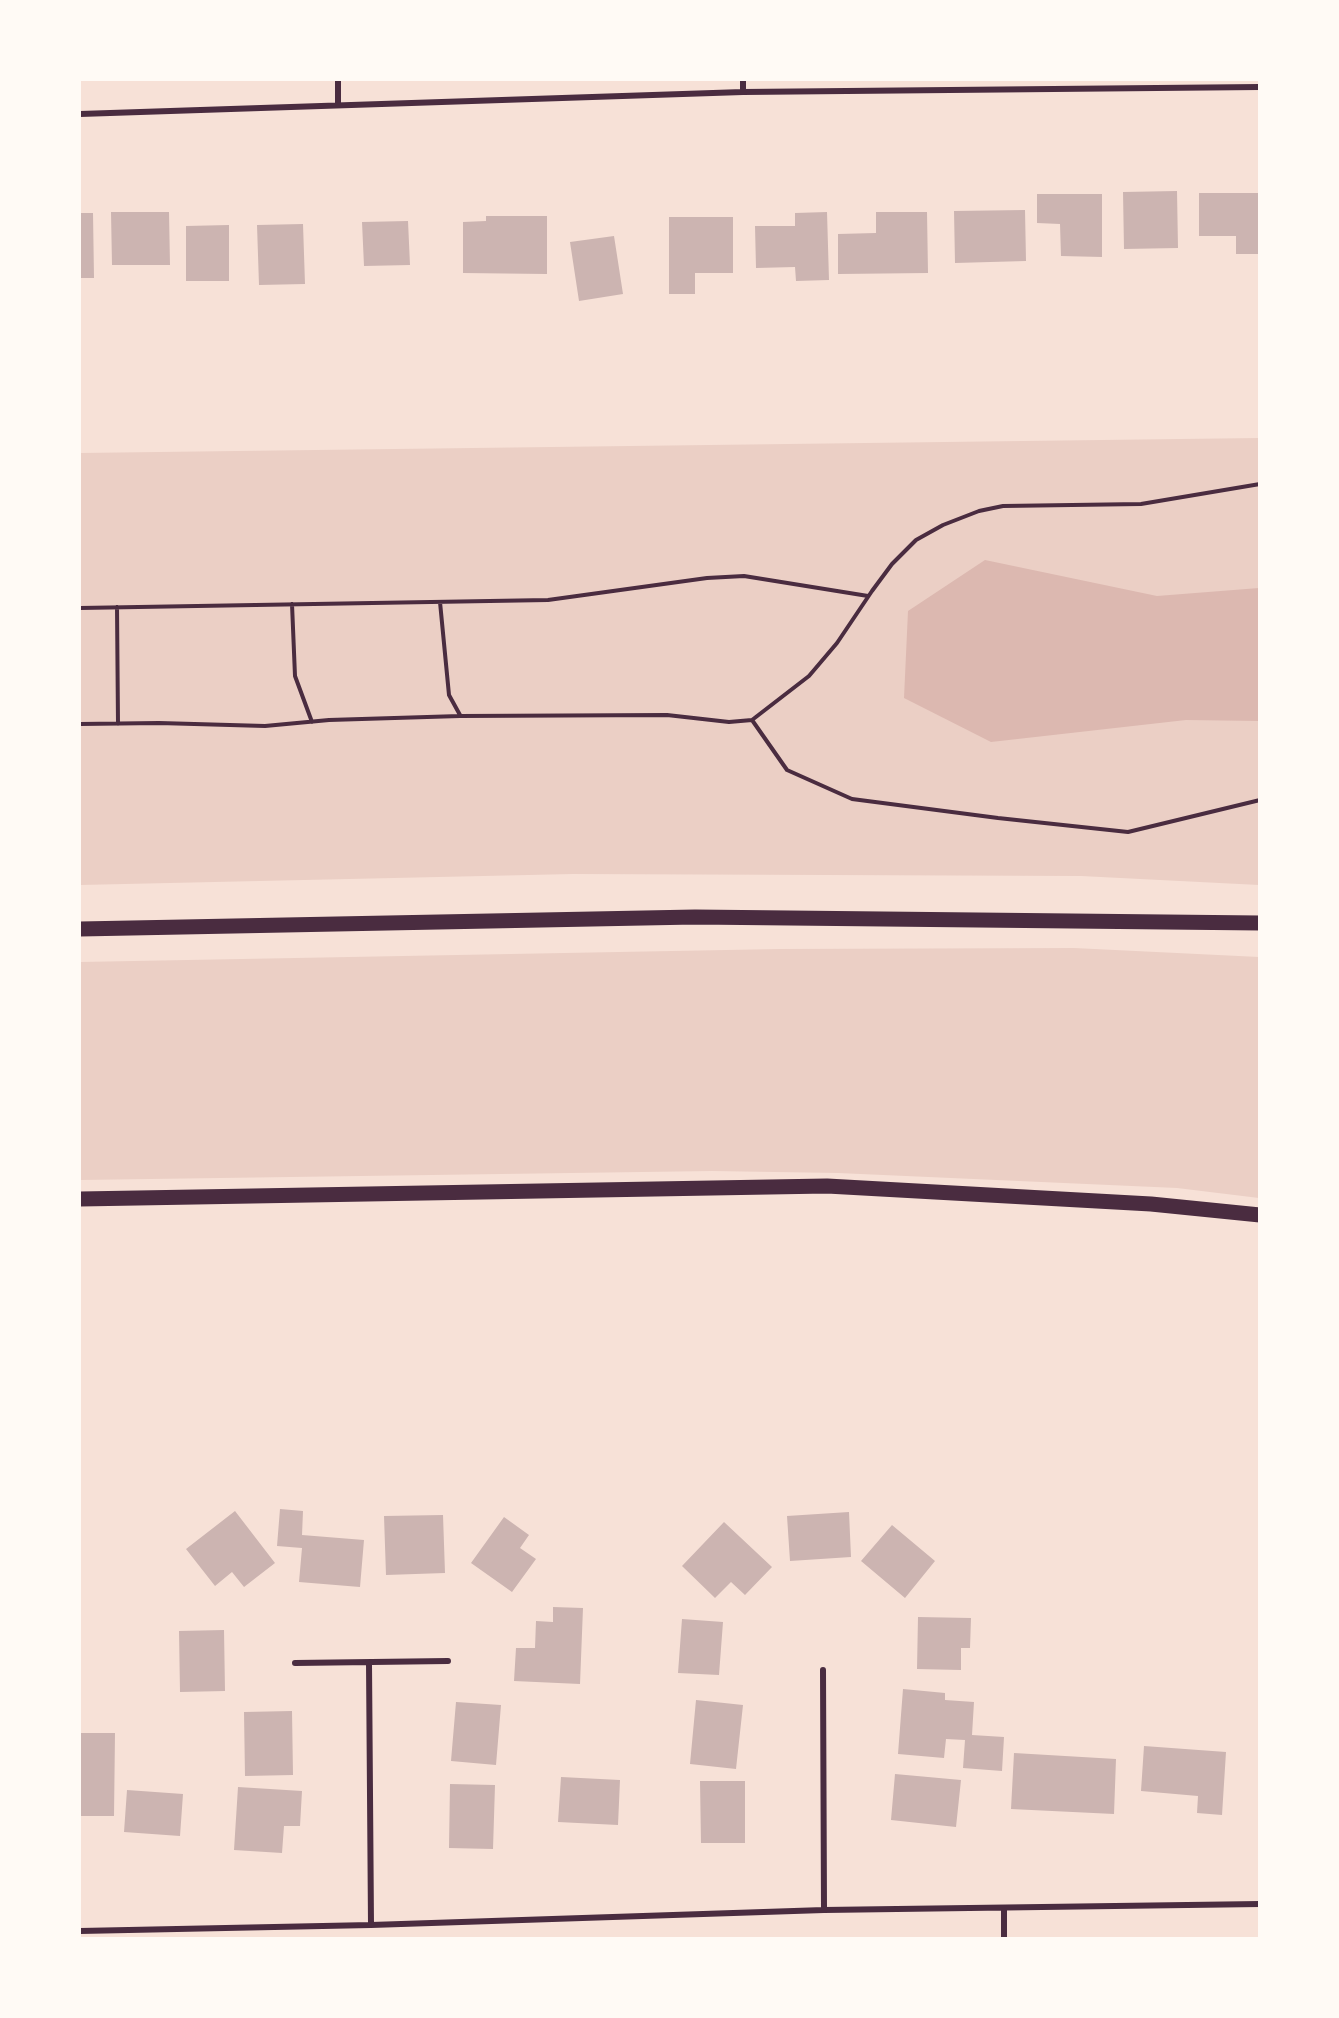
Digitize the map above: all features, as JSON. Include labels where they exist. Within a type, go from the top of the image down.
[{"type":"main road","points":[[80,929],[695,917],[1260,922]]},
{"type":"main road","points":[[80,1199],[827,1186],[1151,1204],[1260,1215]]},
{"type":"street","points":[[338,80],[338,105]]},
{"type":"street","points":[[743,80],[743,92]]},
{"type":"street","points":[[1052,80],[1052,89]]},
{"type":"street","points":[[80,114],[743,92],[1260,87]]},
{"type":"street","points":[[295,1663],[448,1661]]},
{"type":"street","points":[[369,1663],[371,1925]]},
{"type":"street","points":[[823,1670],[824,1910]]},
{"type":"street","points":[[80,1931],[371,1925],[824,1910],[1260,1904]]},
{"type":"street","points":[[1004,1908],[1004,1938]]},
{"type":"path","points":[[80,724],[265,726],[460,716],[667,715],[729,722],[752,720],[809,676],[837,643],[892,564],[916,540],[944,525],[979,511],[1003,506],[1141,504],[1260,484]]},
{"type":"path","points":[[80,608],[548,600],[707,578],[744,576],[868,596]]},
{"type":"path","points":[[440,602],[449,695],[460,716]]},
{"type":"path","points":[[292,604],[295,676],[312,722]]},
{"type":"path","points":[[117,607],[118,724]]},
{"type":"path","points":[[752,720],[787,770],[852,799],[1128,832],[1260,800]]},
{"type":"shaded area","points":[[1259,438],[1259,885],[1081,876],[573,874],[80,885],[80,453]]},
{"type":"shaded area","points":[[985,560],[1157,596],[1259,588],[1259,721],[1186,720],[991,742],[904,698],[908,611]]},
{"type":"shaded area","points":[[1074,948],[1259,957],[1259,1198],[1177,1188],[838,1173],[712,1171],[80,1180],[80,962],[780,949]]},
{"type":"building","points":[[1177,191],[1178,248],[1124,249],[1123,192]]},
{"type":"building","points":[[1199,193],[1260,193],[1260,254],[1236,254],[1236,236],[1199,236]]},
{"type":"building","points":[[1037,194],[1102,194],[1102,257],[1061,256],[1060,224],[1037,223]]},
{"type":"building","points":[[1025,210],[1026,261],[955,263],[954,211]]},
{"type":"building","points":[[111,212],[169,212],[170,265],[112,265]]},
{"type":"building","points":[[827,212],[829,280],[796,281],[795,267],[756,268],[755,226],[795,226],[795,213]]},
{"type":"building","points":[[876,212],[927,212],[928,273],[838,274],[838,234],[876,233]]},
{"type":"building","points":[[80,213],[93,213],[94,278],[80,278]]},
{"type":"building","points":[[486,216],[547,216],[547,274],[463,273],[463,222],[486,221]]},
{"type":"building","points":[[669,217],[733,217],[733,273],[695,273],[695,294],[669,294]]},
{"type":"building","points":[[408,221],[410,265],[364,266],[362,222]]},
{"type":"building","points":[[303,224],[305,284],[259,285],[257,225]]},
{"type":"building","points":[[229,225],[229,281],[186,281],[186,226]]},
{"type":"building","points":[[614,236],[623,294],[579,301],[570,242]]},
{"type":"building","points":[[280,1509],[303,1511],[302,1535],[364,1540],[360,1587],[299,1582],[302,1548],[277,1546]]},
{"type":"building","points":[[235,1511],[275,1563],[244,1587],[232,1572],[215,1586],[186,1549]]},
{"type":"building","points":[[849,1512],[851,1557],[790,1561],[787,1516]]},
{"type":"building","points":[[443,1515],[445,1573],[386,1575],[384,1516]]},
{"type":"building","points":[[504,1517],[529,1535],[520,1548],[536,1559],[512,1592],[471,1563]]},
{"type":"building","points":[[724,1522],[772,1567],[745,1595],[731,1582],[715,1598],[682,1566]]},
{"type":"building","points":[[892,1525],[935,1561],[905,1598],[861,1561]]},
{"type":"building","points":[[553,1607],[583,1608],[580,1684],[514,1681],[516,1648],[535,1648],[536,1621],[553,1622]]},
{"type":"building","points":[[918,1617],[971,1618],[970,1648],[961,1648],[961,1670],[917,1669]]},
{"type":"building","points":[[682,1619],[723,1622],[719,1675],[678,1673]]},
{"type":"building","points":[[224,1630],[225,1691],[180,1692],[179,1631]]},
{"type":"building","points":[[903,1689],[945,1693],[945,1700],[974,1702],[972,1735],[1004,1737],[1002,1771],[963,1768],[965,1740],[946,1739],[944,1758],[898,1754]]},
{"type":"building","points":[[696,1700],[743,1705],[736,1769],[690,1764]]},
{"type":"building","points":[[456,1702],[501,1705],[496,1765],[451,1761]]},
{"type":"building","points":[[292,1711],[293,1775],[245,1776],[244,1712]]},
{"type":"building","points":[[80,1733],[115,1733],[114,1816],[80,1816]]},
{"type":"building","points":[[1144,1746],[1226,1752],[1222,1815],[1197,1813],[1198,1796],[1141,1791]]},
{"type":"building","points":[[1014,1753],[1116,1759],[1114,1814],[1011,1809]]},
{"type":"building","points":[[895,1774],[961,1780],[956,1827],[891,1820]]},
{"type":"building","points":[[561,1777],[620,1780],[618,1825],[558,1822]]},
{"type":"building","points":[[700,1781],[745,1781],[745,1843],[701,1843]]},
{"type":"building","points":[[450,1784],[495,1785],[493,1849],[449,1848]]},
{"type":"building","points":[[238,1787],[302,1791],[300,1826],[284,1826],[282,1853],[234,1850]]},
{"type":"building","points":[[127,1790],[183,1794],[180,1836],[124,1832]]}]
